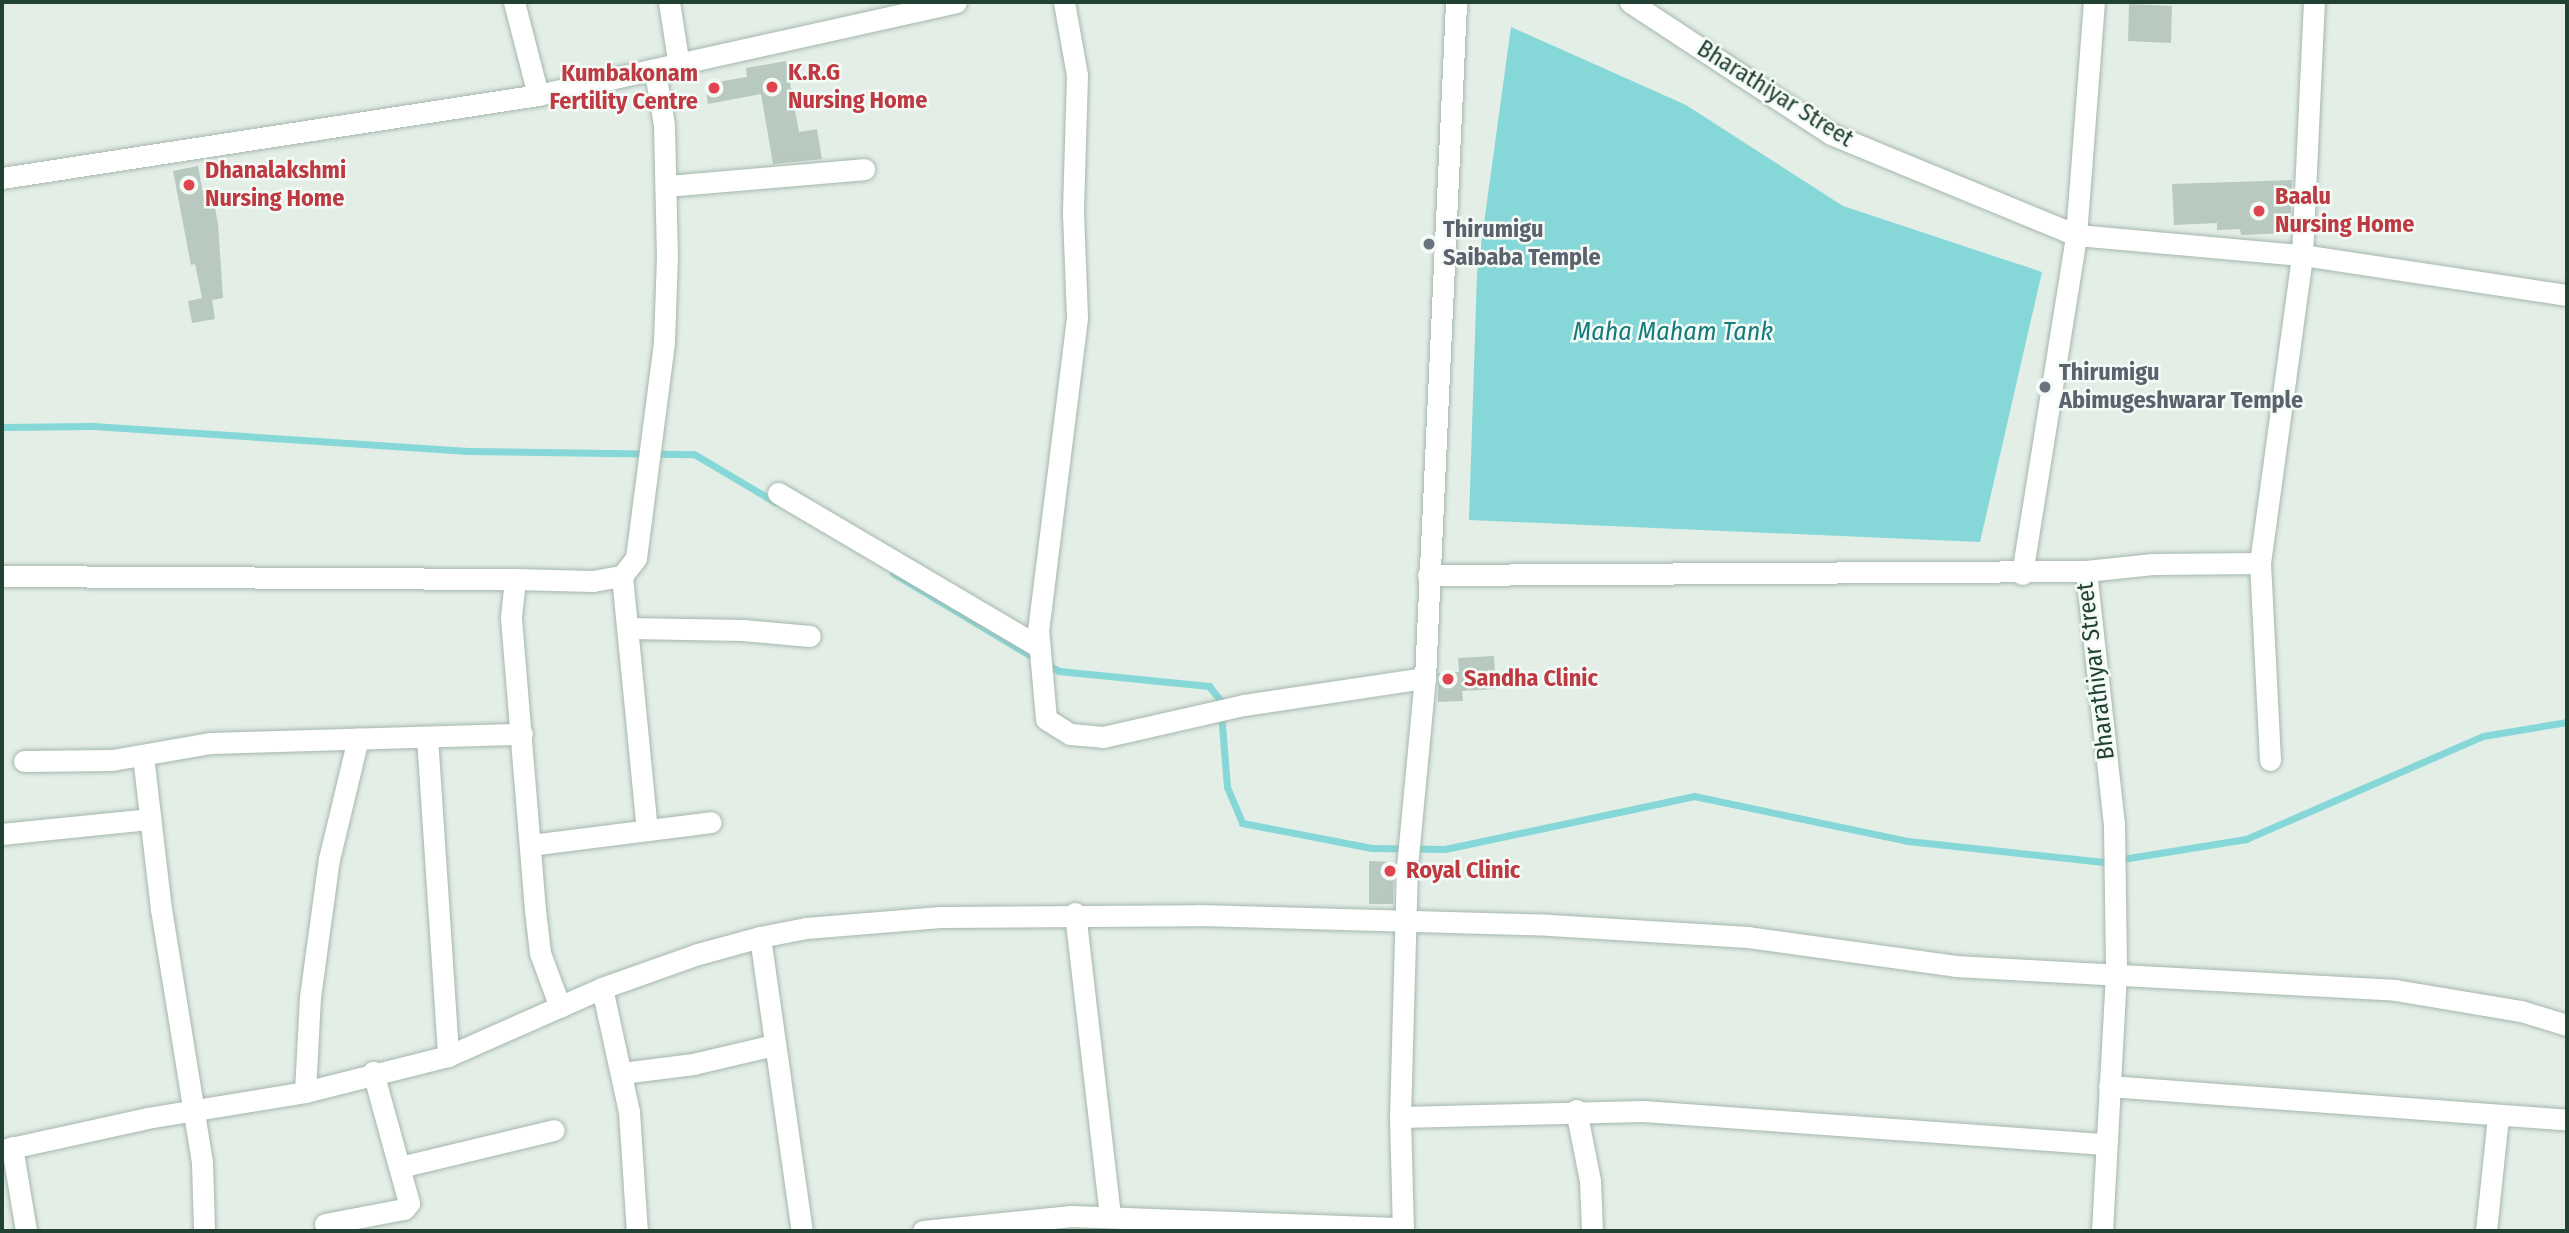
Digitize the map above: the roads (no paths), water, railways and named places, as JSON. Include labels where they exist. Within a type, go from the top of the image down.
[{"type":"street","points":[[514,2],[538,95]]},
{"type":"street","points":[[669,2],[679,66]]},
{"type":"street","points":[[2,178],[538,95],[655,72],[956,2]]},
{"type":"street","points":[[1064,2],[1077,75],[1073,213],[1077,318],[1039,638],[1041,689],[1046,719],[1070,734],[1103,737],[1244,705],[1425,678]]},
{"type":"street","points":[[923,1231],[1071,1216],[1403,1229],[1400,1117],[1407,867],[1409,822],[1425,678],[1456,2]]},
{"type":"street","name":"Bharathiyar Street","points":[[1630,2],[1832,134],[2076,235],[2302,255],[2567,295]]},
{"type":"street","points":[[2022,575],[2076,235],[2094,2]]},
{"type":"street","points":[[2270,760],[2259,563],[2302,255],[2314,2]]},
{"type":"street","points":[[2,576],[593,581],[622,576],[636,558],[664,342],[667,186],[655,72]]},
{"type":"street","points":[[667,186],[864,169]]},
{"type":"street","points":[[778,493],[1039,638]]},
{"type":"street","points":[[2086,571],[2152,564],[2259,563]]},
{"type":"street","name":"Bharathiyar Street","points":[[1428,575],[2022,575],[2086,571],[2114,824],[2116,973],[2102,1231]]},
{"type":"street","points":[[622,576],[647,830]]},
{"type":"street","points":[[515,579],[512,667],[522,734],[540,953],[560,1007]]},
{"type":"street","points":[[629,628],[743,630],[810,636]]},
{"type":"street","points":[[24,761],[143,756],[210,743],[522,734]]},
{"type":"street","points":[[427,737],[448,1056]]},
{"type":"street","points":[[305,1093],[307,1020],[329,859],[358,738]]},
{"type":"street","points":[[143,756],[150,819],[202,1162],[204,1231]]},
{"type":"street","points":[[2,834],[150,819]]},
{"type":"street","points":[[530,845],[711,822]]},
{"type":"street","points":[[1075,913],[1110,1217]]},
{"type":"street","points":[[26,1231],[7,1149],[147,1118],[193,1113],[305,1093],[373,1072],[448,1056],[602,988],[698,954],[760,937],[806,928],[941,916],[1075,913],[1406,921],[1748,937],[1956,966],[2395,990],[2521,1011],[2567,1025]]},
{"type":"street","points":[[760,937],[802,1231]]},
{"type":"street","points":[[602,988],[631,1124],[637,1231]]},
{"type":"street","points":[[622,1073],[693,1064],[774,1045]]},
{"type":"street","points":[[325,1224],[407,1206],[400,1167],[373,1072]]},
{"type":"street","points":[[2109,1086],[2567,1119]]},
{"type":"street","points":[[1400,1117],[1576,1110],[1807,1119],[2105,1144]]},
{"type":"street","points":[[1576,1110],[1590,1181],[1592,1231]]},
{"type":"street","points":[[2486,1231],[2498,1116]]},
{"type":"street","points":[[400,1167],[554,1130]]},
{"type":"water","name":"Maha Maham Tank","points":[[1511,27],[1686,105],[1843,206],[2042,272],[1980,542],[1469,520],[1477,274]]},
{"type":"waterway","points":[[2,427],[93,426],[468,451],[694,454],[775,502]]},
{"type":"waterway","points":[[893,573],[1036,659]]},
{"type":"waterway","points":[[1046,664],[1059,671],[1209,686],[1220,700],[1227,787],[1242,823],[1372,848],[1445,849],[1694,796],[1908,841],[2104,862],[2246,839],[2483,736],[2567,722]]},
{"type":"place","name":"K.R.G Nursing Home","points":[[772,87]]},
{"type":"place","name":"Kumbakonam Fertility Centre","points":[[714,88]]},
{"type":"place","name":"Dhanalakshmi Nursing Home","points":[[189,185]]},
{"type":"place","name":"Baalu Nursing Home","points":[[2259,211]]},
{"type":"place","name":"Thirumigu Saibaba Temple","points":[[1429,244]]},
{"type":"place","name":"Thirumigu Abimugeshwarar Temple","points":[[2045,387]]},
{"type":"place","name":"Sandha Clinic","points":[[1448,679]]},
{"type":"place","name":"Royal Clinic","points":[[1390,871]]}]
